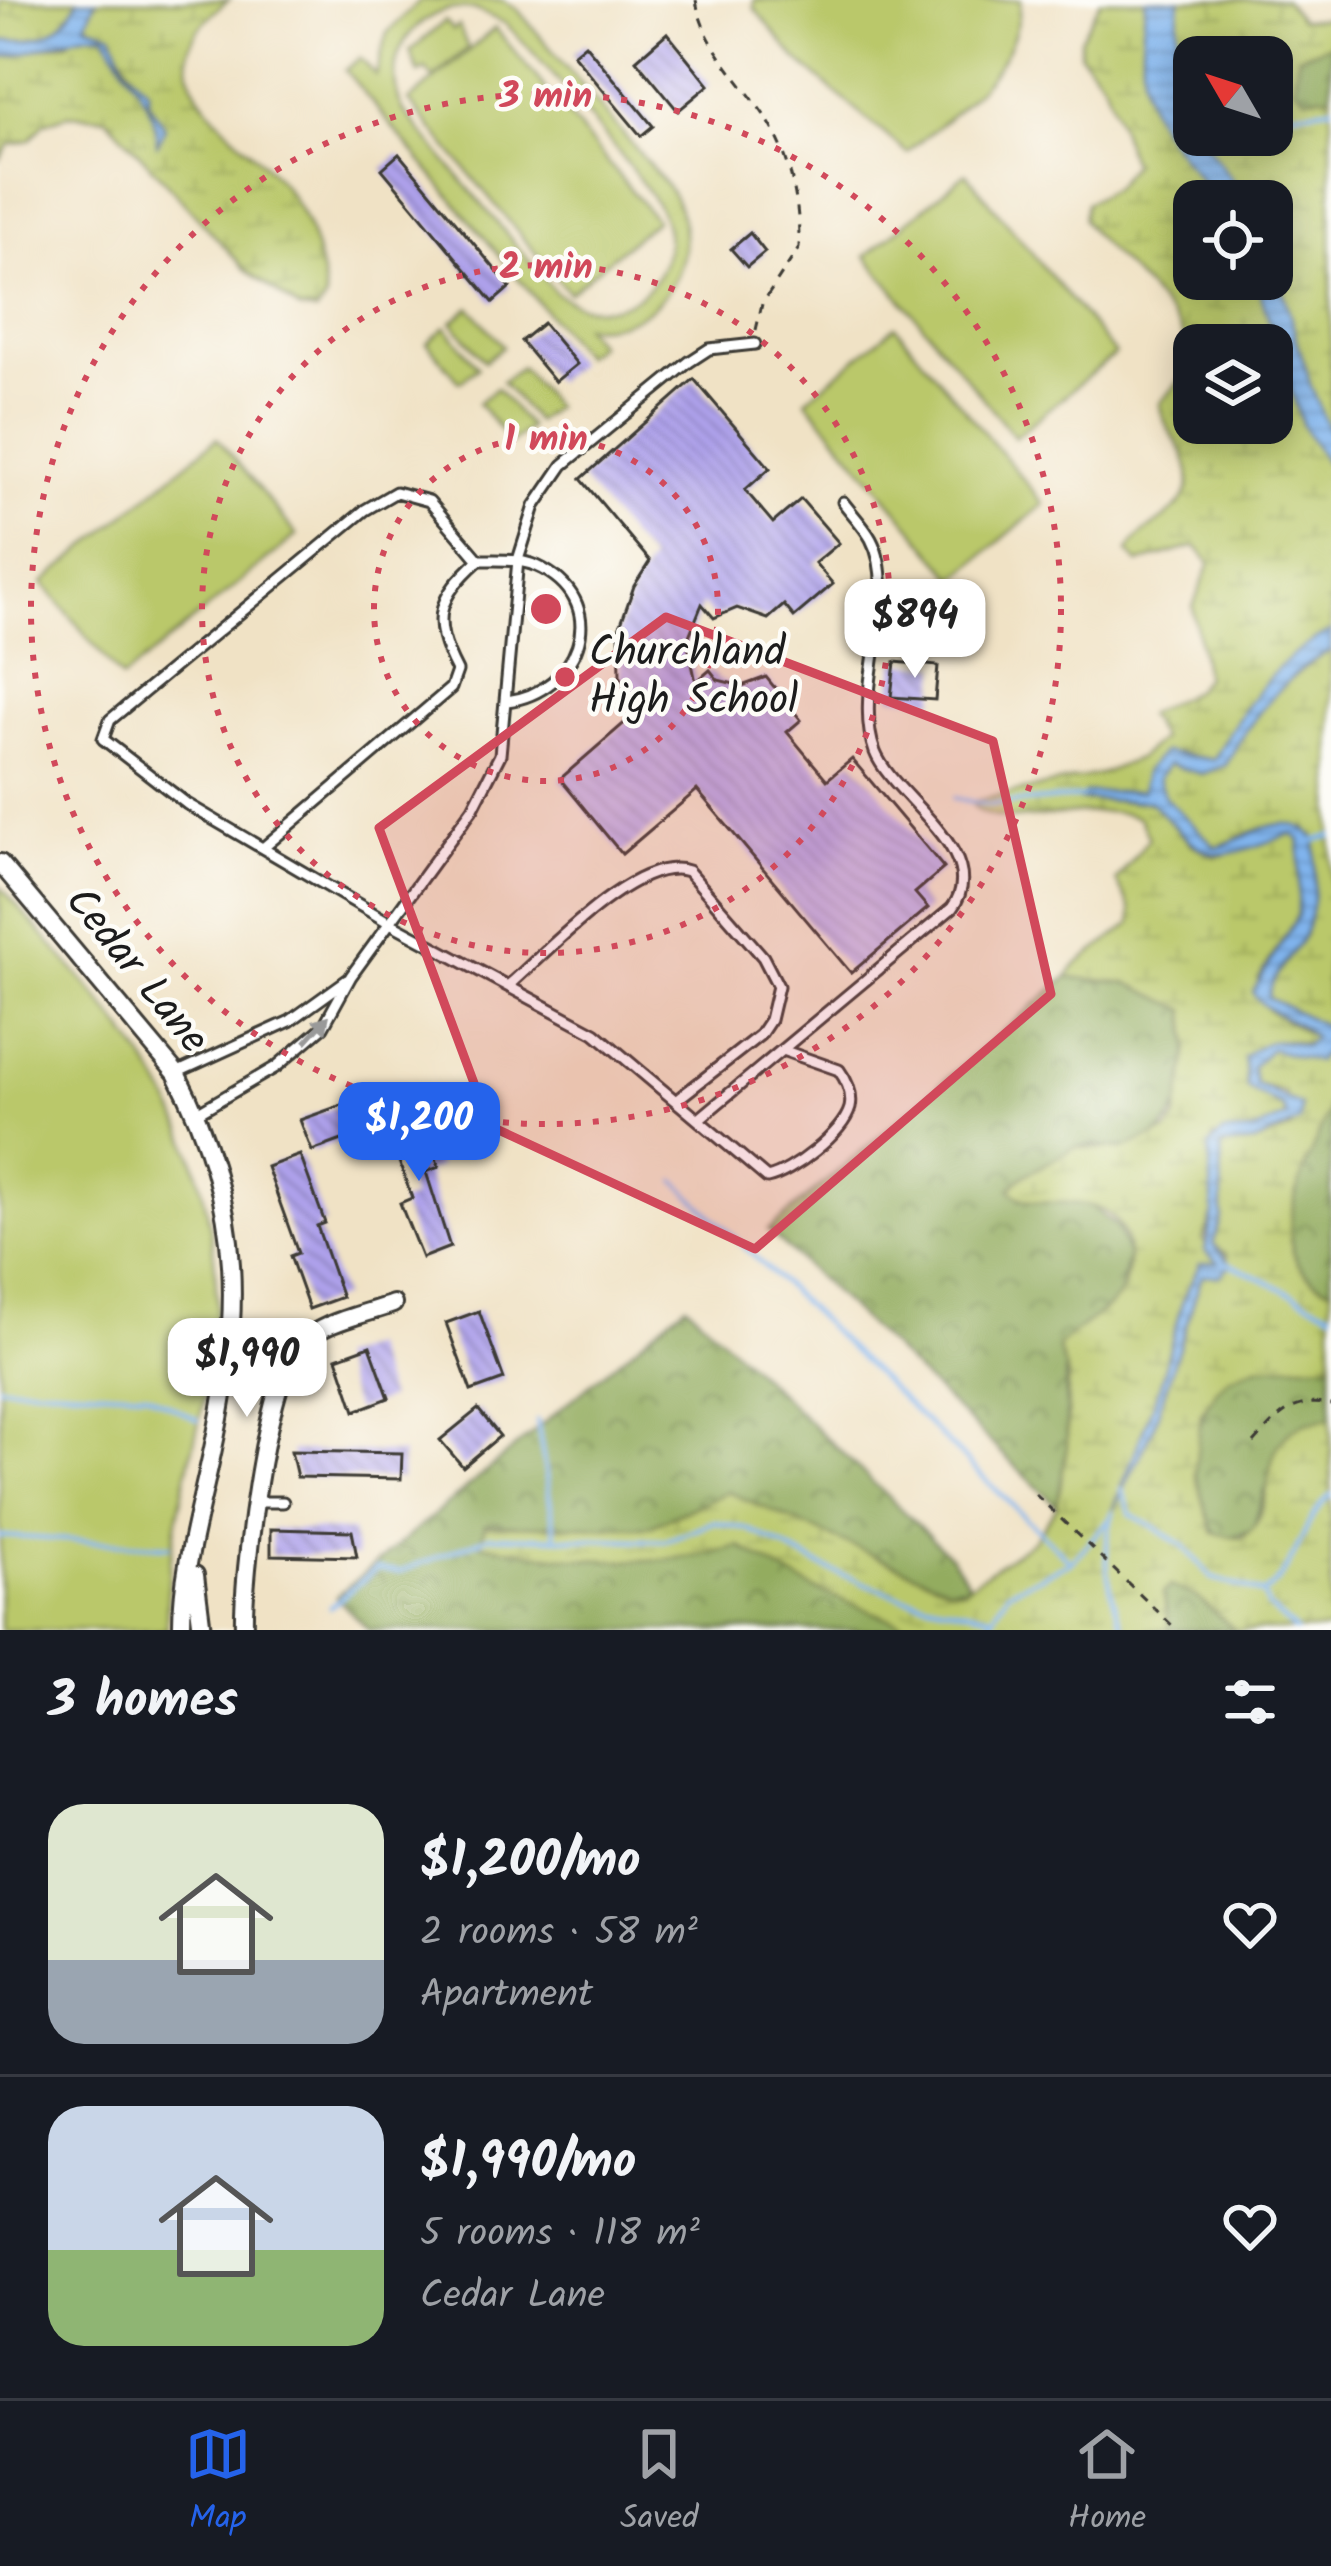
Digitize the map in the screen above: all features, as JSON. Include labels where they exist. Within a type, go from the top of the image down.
[{"type":"street","name":"Cedar Lane","points":[[0,863],[176,1073],[196,1113],[232,1235],[235,1319],[182,1630]]},
{"type":"street","points":[[244,1630],[244,1567],[255,1502],[295,1350],[320,1331],[393,1304]]},
{"type":"street","name":"Cedar Lane","points":[[193,1556],[202,1630]]},
{"type":"lane","points":[[196,1113],[276,1067],[322,1027],[351,976],[493,775],[507,701],[518,560],[535,506],[563,465],[709,349],[755,344]]},
{"type":"lane","points":[[479,560],[429,502],[408,492],[383,497],[110,721],[103,730],[106,742],[187,804],[390,923],[595,1033],[767,1178],[788,1170],[842,1124],[850,1094],[839,1070],[782,1050]]},
{"type":"lane","points":[[699,1119],[952,908],[962,889],[953,850],[876,755],[868,704],[878,563],[872,540],[843,502]]},
{"type":"lane","points":[[262,848],[451,688],[457,671],[443,646],[441,614],[447,589],[479,560],[518,560],[561,583],[580,625],[568,670],[552,687],[507,701]]},
{"type":"lane","points":[[510,984],[631,881],[665,868],[688,871],[764,957],[778,986],[770,1020],[760,1035],[678,1100]]},
{"type":"lane","points":[[176,1073],[290,1022],[351,976]]},
{"type":"lane","points":[[255,1502],[284,1502]]},
{"type":"path","points":[[696,0],[718,54],[768,121],[788,164],[799,248],[762,304],[755,344]]},
{"type":"path","points":[[1254,1443],[1283,1411],[1301,1402],[1331,1405]]},
{"type":"path","points":[[1035,1494],[1177,1630]]},
{"type":"highlighted area","points":[[666,617],[993,741],[1051,994],[755,1249],[490,1126],[379,828]]},
{"type":"green space","points":[[0,0],[78,0],[65,21],[47,34],[0,41]]},
{"type":"green space","points":[[97,0],[229,0],[200,27],[188,54],[191,78],[204,102],[289,193],[303,217],[318,257],[326,299],[316,312],[299,309],[245,269],[106,117],[67,115],[45,123],[30,140],[9,145],[0,159],[0,57],[67,42],[79,32],[105,34],[146,100],[157,144],[164,127],[148,101],[148,90],[108,36],[99,29],[86,23]]},
{"type":"green space","points":[[421,0],[503,0],[518,10],[667,186],[680,211],[682,261],[657,303],[637,317],[612,325],[584,326],[598,344],[583,356],[345,70],[360,58],[376,75],[387,33]],"holes":[[[474,9],[506,24],[592,120],[655,202],[667,230],[666,253],[658,274],[634,299],[594,308],[556,293],[403,110],[395,77],[409,35],[434,15]]]},
{"type":"green space","points":[[754,0],[1021,0],[1017,25],[997,68],[907,153],[795,58],[754,8]]},
{"type":"green space","points":[[1101,0],[1146,0],[1146,91],[1173,144],[1173,156],[1182,156],[1200,180],[1173,180],[1173,300],[1263,300],[1270,324],[1176,324],[1083,219],[1086,203],[1113,188],[1132,164],[1105,84],[1080,54],[1080,39]]},
{"type":"green space","points":[[1180,0],[1285,0],[1300,20],[1331,18],[1331,44],[1298,56],[1294,86],[1306,97],[1331,95],[1331,436],[1307,383],[1284,300],[1293,300],[1293,180],[1231,180],[1213,156],[1293,156],[1293,36],[1177,36]]},
{"type":"green space","points":[[445,21],[453,30],[459,26],[468,48],[433,78],[425,68],[419,73],[410,51]]},
{"type":"green space","points":[[495,28],[656,220],[569,293],[409,101]]},
{"type":"green space","points":[[1331,44],[1331,95],[1306,97],[1294,86],[1298,56]]},
{"type":"green space","points":[[966,173],[1115,354],[1015,437],[866,256]]},
{"type":"green space","points":[[470,307],[503,346],[485,361],[452,322]]},
{"type":"green space","points":[[895,326],[1044,504],[955,579],[806,400]]},
{"type":"green space","points":[[446,327],[478,367],[460,382],[427,343]]},
{"type":"green space","points":[[521,367],[554,407],[536,422],[502,382]]},
{"type":"green space","points":[[496,388],[529,427],[511,443],[478,403]]},
{"type":"green space","points":[[1173,389],[1173,435],[1165,421],[1160,403]]},
{"type":"green space","points":[[1293,395],[1303,426],[1331,471],[1331,631],[1294,655],[1262,686],[1214,760],[1176,753],[1142,792],[1085,793],[1082,800],[1151,802],[1191,844],[1216,857],[1291,834],[1300,840],[1298,915],[1258,980],[1267,1009],[1314,1037],[1312,1044],[1286,1040],[1244,1057],[1247,1088],[1283,1107],[1286,1116],[1252,1132],[1213,1138],[1213,1213],[1203,1240],[1218,1262],[1200,1264],[1183,1299],[1160,1385],[1113,1511],[1152,1431],[1202,1275],[1228,1255],[1213,1244],[1222,1217],[1221,1146],[1254,1143],[1291,1129],[1285,1093],[1256,1084],[1252,1067],[1271,1049],[1327,1052],[1331,1042],[1329,1108],[1301,1180],[1290,1232],[1294,1256],[1307,1275],[1331,1289],[1331,1363],[1257,1366],[1228,1378],[1201,1414],[1195,1473],[1213,1533],[1241,1538],[1255,1525],[1263,1508],[1275,1452],[1285,1436],[1303,1424],[1331,1418],[1331,1630],[1235,1630],[1197,1597],[1171,1586],[1163,1593],[1170,1630],[918,1630],[814,1589],[739,1546],[675,1558],[610,1560],[481,1544],[485,1525],[648,1527],[728,1492],[947,1587],[963,1589],[1034,1540],[1057,1506],[1067,1446],[1068,1376],[1058,1347],[1116,1299],[1126,1277],[1128,1254],[1121,1229],[1109,1214],[1092,1207],[1020,1198],[1010,1189],[1020,1178],[1076,1147],[1123,1149],[1167,1131],[1176,1118],[1189,1048],[1186,1010],[1128,983],[1067,977],[1131,924],[1131,909],[1116,881],[1149,838],[1139,818],[1097,812],[1001,818],[983,813],[971,802],[1101,774],[1137,759],[1161,739],[1146,715],[1195,690],[1205,677],[1193,607],[1210,563],[1196,546],[1138,563],[1128,552],[1184,498],[1189,472],[1178,444],[1293,444]]},
{"type":"green space","points":[[217,438],[297,535],[122,679],[43,583]]},
{"type":"green space","points":[[1331,650],[1327,1000],[1331,1039],[1327,1027],[1269,998],[1269,987],[1305,934],[1306,828],[1263,828],[1216,847],[1164,797],[1158,779],[1168,764],[1202,774],[1226,765],[1270,700]]},
{"type":"green space","points":[[0,886],[109,1012],[148,1065],[180,1124],[203,1191],[215,1264],[215,1335],[175,1531],[167,1630],[0,1630]]},
{"type":"green space","points":[[1067,977],[1128,983],[1186,1010],[1188,1052],[1182,1094],[1164,1128],[1128,1147],[1087,1146],[1064,1153],[1020,1200],[1087,1203],[1117,1227],[1128,1256],[1120,1294],[1065,1369],[1067,1446],[1057,1506],[768,1230]]},
{"type":"green space","points":[[1331,1102],[1331,1289],[1307,1275],[1294,1255],[1290,1230],[1301,1175]]},
{"type":"green space","points":[[686,1304],[951,1557],[970,1585],[947,1587],[838,1542],[703,1502],[648,1527],[485,1525],[481,1543],[610,1560],[675,1558],[738,1546],[814,1589],[918,1630],[369,1630],[336,1597]]},
{"type":"green space","points":[[1286,1362],[1331,1363],[1331,1418],[1305,1422],[1264,1492],[1253,1530],[1225,1539],[1211,1527],[1196,1485],[1198,1434],[1205,1410],[1230,1377]]},
{"type":"green space","points":[[1170,1585],[1197,1597],[1235,1630],[1170,1630],[1163,1593]]},
{"type":"water","points":[[78,0],[96,0],[86,24],[112,33],[125,65],[148,90],[148,102],[165,127],[157,146],[146,101],[105,34],[81,35],[0,57],[0,41],[47,34],[65,21]]},
{"type":"water","points":[[1146,0],[1180,0],[1177,36],[1173,36],[1173,144],[1145,91]]},
{"type":"water","points":[[1182,156],[1214,156],[1232,180],[1200,180]]},
{"type":"water","points":[[1263,300],[1285,300],[1292,324],[1270,324]]},
{"type":"water","points":[[1293,326],[1331,436],[1331,471],[1303,426],[1293,395]]},
{"type":"water","points":[[1331,631],[1331,650],[1298,672],[1270,700],[1226,765],[1202,774],[1168,764],[1158,779],[1165,797],[1216,847],[1280,824],[1304,830],[1316,840],[1307,927],[1273,982],[1269,998],[1327,1027],[1331,1042],[1317,1062],[1271,1049],[1252,1067],[1256,1084],[1301,1106],[1300,1121],[1254,1143],[1221,1146],[1222,1217],[1213,1244],[1231,1264],[1220,1276],[1202,1275],[1152,1431],[1111,1516],[1160,1385],[1183,1299],[1200,1264],[1218,1262],[1205,1251],[1213,1213],[1209,1147],[1223,1133],[1252,1132],[1287,1116],[1283,1107],[1247,1088],[1244,1057],[1265,1043],[1287,1041],[1305,1046],[1314,1037],[1265,1006],[1253,992],[1298,915],[1300,840],[1291,834],[1243,850],[1213,853],[1187,838],[1150,801],[1080,800],[1085,793],[1142,791],[1145,771],[1163,752],[1214,760],[1262,686],[1293,656]]},
{"type":"building","points":[[667,33],[709,85],[678,111],[636,60]]},
{"type":"building","points":[[585,44],[653,126],[641,136],[573,54]]},
{"type":"building","points":[[399,154],[510,287],[493,302],[382,169]]},
{"type":"building","points":[[750,233],[765,252],[747,267],[731,249]]},
{"type":"building","points":[[543,323],[577,364],[555,382],[521,341]]},
{"type":"building","points":[[694,379],[770,468],[745,490],[773,523],[801,499],[839,543],[815,563],[833,584],[794,617],[784,605],[768,619],[737,608],[714,618],[702,604],[687,641],[696,682],[710,670],[718,680],[742,686],[766,677],[801,720],[787,732],[827,780],[852,759],[944,868],[915,893],[928,908],[851,973],[697,790],[622,854],[560,779],[636,713],[620,675],[619,629],[634,586],[650,561],[581,479]]},
{"type":"building","points":[[895,662],[938,666],[935,700],[891,697]]},
{"type":"building","points":[[353,1101],[364,1132],[312,1151],[300,1120]]},
{"type":"building","points":[[419,1113],[439,1167],[426,1172],[450,1247],[422,1258],[400,1203],[412,1198],[386,1125]]},
{"type":"building","points":[[300,1155],[325,1223],[317,1226],[342,1297],[309,1309],[290,1256],[298,1253],[267,1167]]},
{"type":"building","points":[[479,1311],[504,1379],[471,1391],[446,1323]]},
{"type":"building","points":[[370,1346],[389,1398],[355,1411],[337,1358]]},
{"type":"building","points":[[478,1409],[500,1436],[463,1467],[440,1440]]},
{"type":"building","points":[[291,1451],[402,1453],[401,1479],[297,1477]]},
{"type":"building","points":[[271,1529],[352,1531],[357,1557],[271,1555]]},
{"type":"waterway","points":[[1293,112],[1331,107]]},
{"type":"waterway","points":[[954,798],[988,805],[1085,797]]},
{"type":"waterway","points":[[1314,841],[1331,836]]},
{"type":"waterway","points":[[676,1181],[1071,1562]]},
{"type":"waterway","points":[[1228,1263],[1331,1312]]},
{"type":"waterway","points":[[0,1386],[146,1393],[198,1420]]},
{"type":"waterway","points":[[537,1421],[556,1538]]},
{"type":"waterway","points":[[1122,1490],[1131,1514],[1183,1545],[1212,1578],[1263,1594],[1268,1607],[1295,1630]]},
{"type":"waterway","points":[[1263,1594],[1284,1573],[1312,1519],[1331,1495]]},
{"type":"waterway","points":[[1113,1512],[1108,1572],[1124,1630]]},
{"type":"waterway","points":[[985,1630],[1008,1591],[1071,1562],[1108,1521]]},
{"type":"waterway","points":[[330,1607],[376,1569],[400,1572],[490,1536],[665,1541],[713,1522],[748,1529],[827,1569],[902,1597],[994,1616]]},
{"type":"waterway","points":[[0,1536],[169,1546]]},
{"type":"place","name":"Churchland High School","points":[[565,677]]}]
